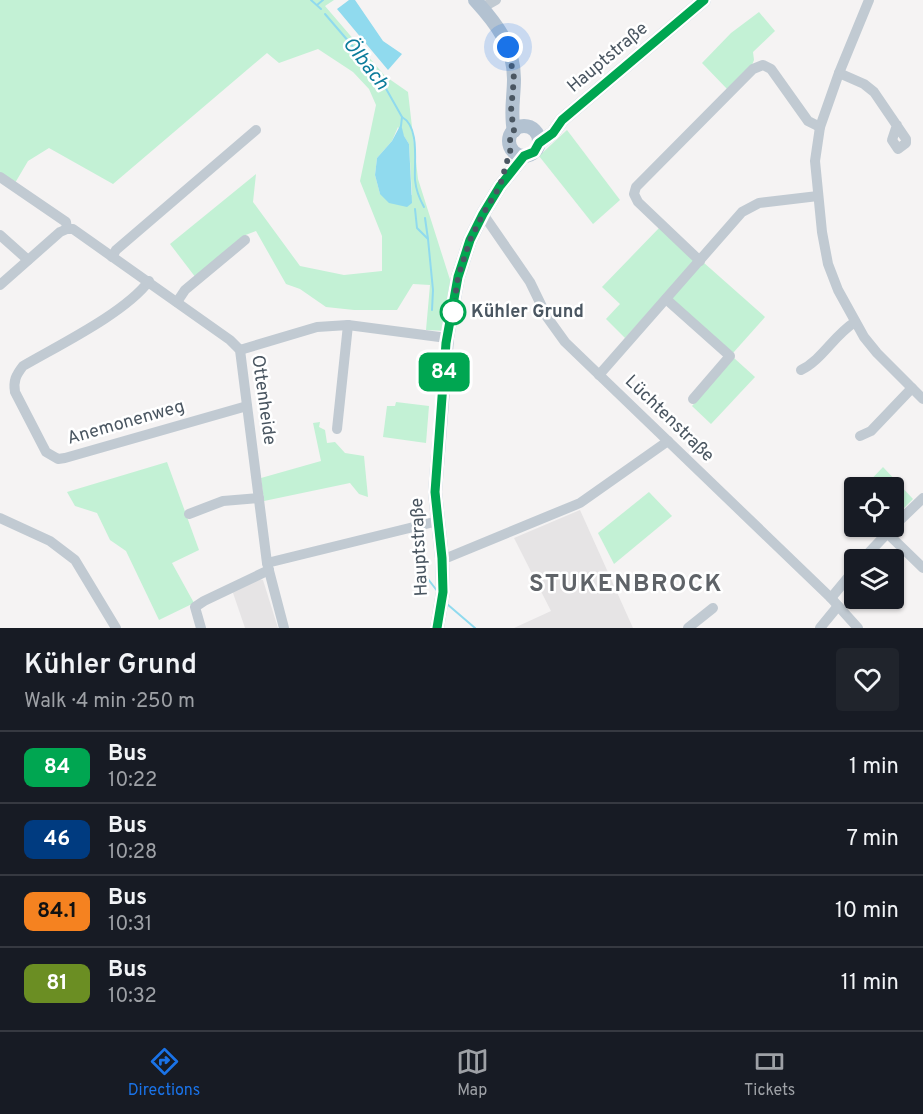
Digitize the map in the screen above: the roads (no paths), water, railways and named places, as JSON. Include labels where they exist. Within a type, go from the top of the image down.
[{"type":"main road","name":"Hauptstraße","points":[[534,133],[553,133],[562,120],[704,0]]},
{"type":"main road","points":[[479,4],[500,30],[508,47],[514,78],[511,111],[514,131]]},
{"type":"main road","points":[[512,104],[517,117],[534,133],[534,152],[524,156],[516,154],[511,148],[510,139],[514,131],[520,127],[534,133]]},
{"type":"main road","name":"Hauptstraße","points":[[500,186],[511,148]]},
{"type":"main road","name":"Hauptstraße","points":[[438,628],[442,597],[442,558],[435,492],[447,339],[458,277],[470,240],[483,214],[500,186],[524,156]]},
{"type":"street","points":[[479,4],[496,0]]},
{"type":"street","points":[[869,0],[820,127],[815,161],[818,196],[828,264],[838,290],[864,337],[923,399]]},
{"type":"street","points":[[700,261],[638,202],[634,194],[636,187],[753,69],[764,65],[771,69],[808,121],[820,127]]},
{"type":"street","points":[[839,73],[864,84],[874,92],[897,125]]},
{"type":"street","points":[[112,257],[116,250],[256,130]]},
{"type":"street","name":"Ottenheide","points":[[0,177],[66,222],[67,229],[73,229],[148,281],[230,340],[240,350],[268,567],[284,628]]},
{"type":"street","points":[[598,375],[742,212],[759,203],[818,196]]},
{"type":"street","name":"Lüchtenstraße","points":[[483,214],[530,282],[547,317],[565,342],[835,602],[858,628]]},
{"type":"street","points":[[0,285],[60,232],[67,229]]},
{"type":"street","points":[[0,235],[28,260]]},
{"type":"street","points":[[177,302],[185,290],[244,240]]},
{"type":"street","name":"Anemonenweg","points":[[148,281],[140,292],[105,317],[23,366],[16,375],[15,392],[46,452],[52,456],[65,458],[248,406]]},
{"type":"street","points":[[666,299],[730,356],[693,399]]},
{"type":"street","points":[[801,370],[809,366],[845,328],[855,322]]},
{"type":"street","points":[[240,350],[317,327],[348,325],[447,339]]},
{"type":"street","points":[[337,429],[348,325]]},
{"type":"street","points":[[860,436],[871,431],[912,388]]},
{"type":"street","points":[[442,558],[580,503],[668,441]]},
{"type":"street","points":[[189,514],[223,501],[259,498]]},
{"type":"street","points":[[904,516],[923,498]]},
{"type":"street","points":[[0,518],[50,541],[75,560],[116,628]]},
{"type":"street","points":[[201,628],[195,607],[268,567],[438,521]]},
{"type":"street","points":[[872,549],[884,537]]},
{"type":"street","points":[[899,537],[923,568]]},
{"type":"street","points":[[820,628],[844,587]]},
{"type":"street","points":[[688,628],[713,608]]},
{"type":"water","points":[[349,0],[355,0],[383,41],[402,54],[388,70],[337,9]]},
{"type":"water","points":[[401,124],[409,144],[412,203],[407,207],[389,203],[380,194],[375,175],[377,158],[392,141]]},
{"type":"waterway","name":"Ölbach","points":[[311,0],[321,9]]},
{"type":"waterway","points":[[317,5],[323,0]]},
{"type":"waterway","name":"Ölbach","points":[[325,14],[380,78],[402,117],[401,126]]},
{"type":"waterway","name":"Ölbach","points":[[402,117],[408,122],[414,137],[415,184],[424,207]]},
{"type":"waterway","name":"Ölbach","points":[[415,209],[417,228],[428,239],[433,290],[432,310]]},
{"type":"waterway","name":"Ölbach","points":[[425,218],[428,239]]},
{"type":"waterway","name":"Ölbach","points":[[421,570],[438,592]]},
{"type":"waterway","name":"Ölbach","points":[[447,604],[475,628]]},
{"type":"place","name":"Kühler Grund","points":[[453,312]]},
{"type":"district","name":"STUKENBROCK","points":[[626,585]]}]
